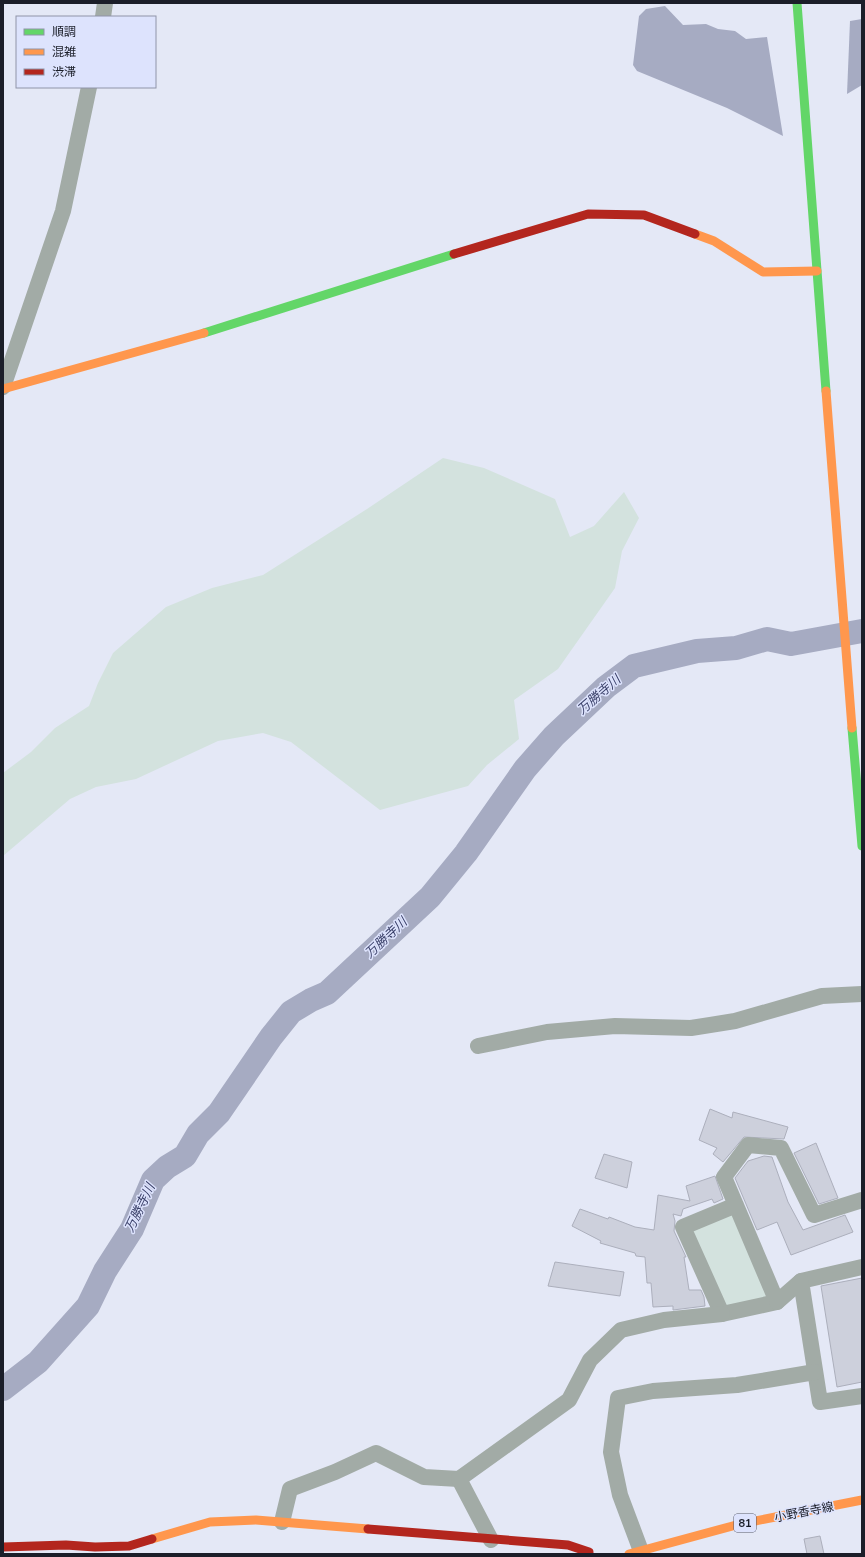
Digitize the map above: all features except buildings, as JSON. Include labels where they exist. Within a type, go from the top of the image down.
[{"type":"street","points":[[103,16],[105,3]]},
{"type":"street","points":[[796,3],[862,846]]},
{"type":"street","points":[[3,388],[63,211],[88,88]]},
{"type":"street","points":[[3,388],[173,343],[463,251],[588,214],[644,215],[714,241],[763,272],[817,271]]},
{"type":"street","points":[[478,1046],[547,1032],[615,1026],[691,1028],[736,1021],[822,996],[862,994]]},
{"type":"street","points":[[777,1302],[724,1177],[748,1145],[781,1148],[814,1215],[862,1200]]},
{"type":"street","points":[[722,1314],[684,1227],[736,1205]]},
{"type":"street","points":[[282,1522],[290,1489],[335,1472],[376,1453],[424,1477],[459,1479],[569,1400],[590,1360],[621,1330],[664,1320],[722,1314],[777,1302],[801,1282],[862,1267]]},
{"type":"street","points":[[801,1282],[820,1402],[862,1396]]},
{"type":"street","points":[[635,1552],[620,1496],[611,1452],[618,1398],[654,1391],[737,1386],[815,1372]]},
{"type":"street","points":[[459,1479],[491,1540]]},
{"type":"street","name":"小野香寺線","points":[[635,1552],[740,1524],[862,1500]]},
{"type":"street","points":[[3,1547],[66,1545],[95,1547],[129,1546],[210,1522],[256,1520],[568,1545],[589,1552],[589,1554]]},
{"type":"shaded area","points":[[443,458],[484,468],[555,499],[570,537],[594,526],[624,492],[639,518],[622,551],[615,588],[558,669],[514,700],[519,739],[487,765],[468,786],[380,810],[291,742],[263,733],[218,741],[136,779],[96,787],[70,799],[3,856],[3,773],[31,752],[55,728],[89,706],[98,683],[113,653],[166,607],[212,588],[263,575],[367,509]]},
{"type":"shaded area","points":[[734,1213],[769,1296],[725,1309],[688,1229]]},
{"type":"water","points":[[665,6],[683,25],[706,24],[718,29],[735,31],[746,39],[767,37],[783,136],[727,108],[637,71],[633,65],[639,16],[646,9]]},
{"type":"water","points":[[862,19],[862,85],[847,94],[850,21]]},
{"type":"waterway","name":"万勝寺川","points":[[3,1389],[38,1362],[88,1306],[105,1271],[132,1229],[153,1180],[167,1167],[185,1156],[198,1134],[219,1113],[271,1037],[291,1012],[311,1000],[327,993],[430,897],[466,853],[525,769],[554,736],[606,687],[634,666],[697,651],[736,648],[767,639],[791,644],[862,631]]},
{"type":"traffic: fast","points":[[797,3],[826,391]]},
{"type":"traffic: fast","points":[[204,333],[454,254]]},
{"type":"traffic: fast","points":[[852,728],[862,846]]},
{"type":"traffic: slow","points":[[695,234],[714,241],[763,272],[817,271]]},
{"type":"traffic: slow","points":[[3,389],[204,333]]},
{"type":"traffic: slow","points":[[826,391],[852,728]]},
{"type":"traffic: slow","points":[[629,1554],[740,1524],[862,1500]]},
{"type":"traffic: slow","points":[[152,1539],[210,1522],[256,1520],[368,1529]]},
{"type":"traffic: jam","points":[[454,254],[588,214],[644,215],[695,234]]},
{"type":"traffic: jam","points":[[368,1529],[568,1545],[589,1552],[589,1554]]},
{"type":"traffic: jam","points":[[3,1547],[66,1545],[95,1547],[129,1546],[152,1539]]}]
